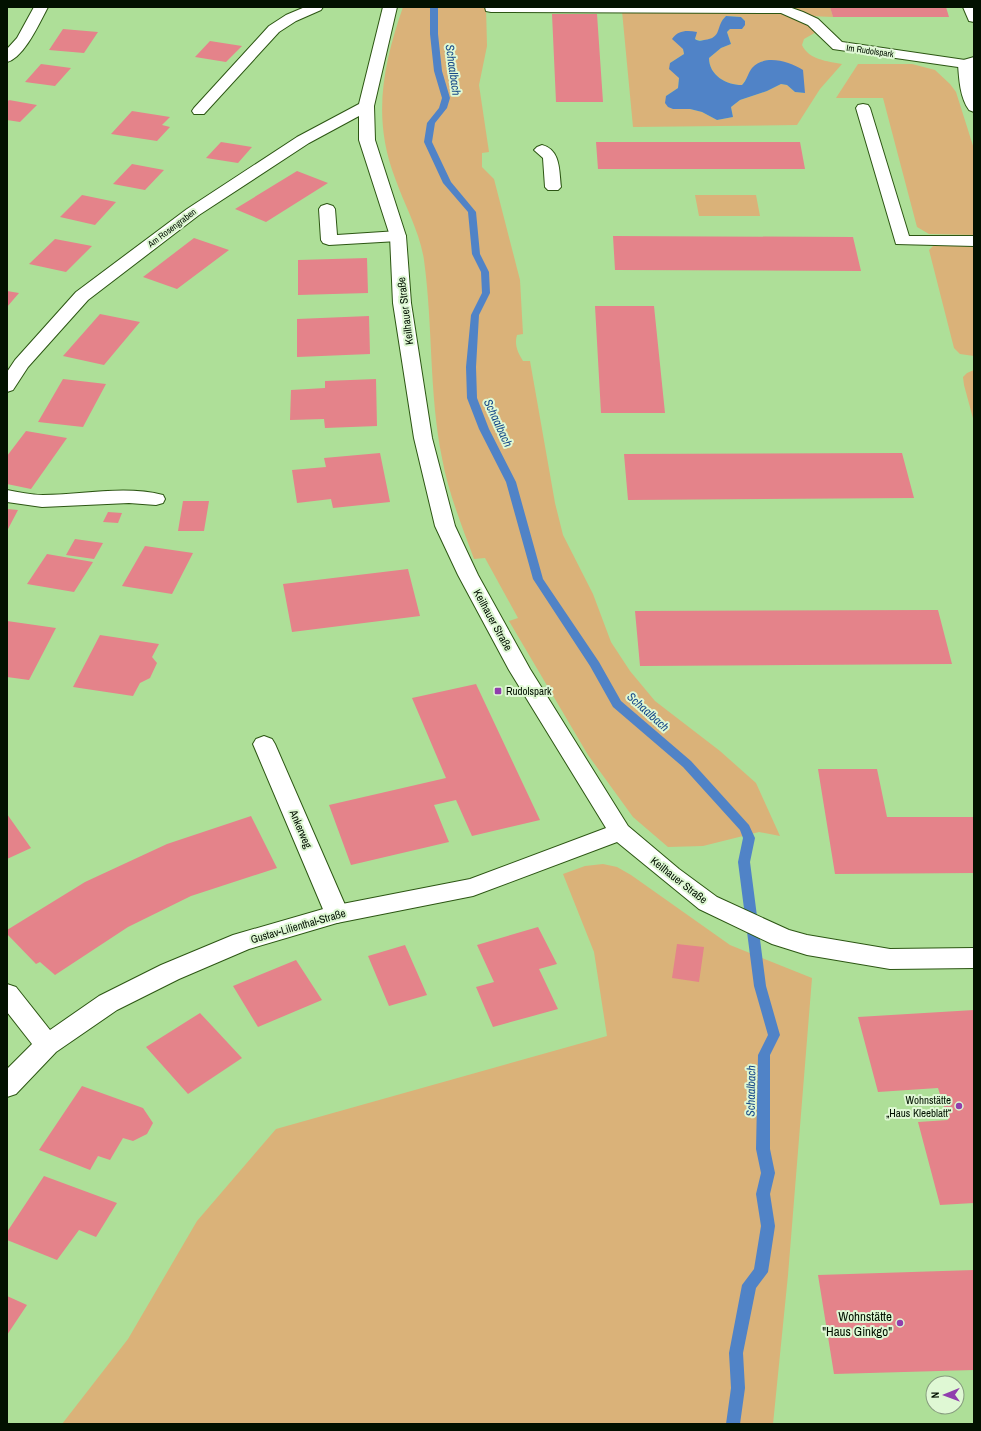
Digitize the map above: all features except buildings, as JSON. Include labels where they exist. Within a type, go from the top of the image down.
[{"type":"street","points":[[7,58],[23,40],[42,7]]},
{"type":"street","name":"Keilhauer Straße","points":[[390,7],[366,106],[367,140],[398,236],[402,303],[423,438],[445,526],[468,575],[520,670],[620,832],[671,876],[708,903],[781,937],[807,945],[890,959],[974,958]]},
{"type":"street","points":[[970,62],[968,86],[974,106]]},
{"type":"street","name":"Am Rosengraben","points":[[7,386],[21,364],[82,296],[193,212],[303,140],[366,106]]},
{"type":"street","name":"Gustav-Lilienthal-Straße","points":[[7,1086],[47,1045],[108,1003],[170,972],[242,942],[337,914],[473,887],[620,832]]},
{"type":"street","points":[[7,994],[47,1045]]},
{"type":"lane","points":[[224,106],[202,107],[274,30],[291,18],[316,7]]},
{"type":"lane","points":[[970,7],[974,18]]},
{"type":"lane","name":"Im Rudolspark","points":[[491,8],[781,9],[795,12],[822,28],[838,46],[970,62]]},
{"type":"lane","points":[[863,108],[902,241],[974,241]]},
{"type":"lane","points":[[542,150],[550,158],[553,187]]},
{"type":"lane","points":[[859,153],[876,153]]},
{"type":"lane","points":[[327,209],[329,240],[398,236]]},
{"type":"lane","points":[[7,496],[42,501],[129,497],[156,499]]},
{"type":"lane","name":"Ankerweg","points":[[264,744],[337,914]]},
{"type":"shaded area","points":[[403,7],[486,7],[487,46],[479,85],[489,152],[482,153],[482,167],[494,179],[520,280],[523,334],[517,335],[516,346],[523,361],[530,361],[555,503],[563,535],[593,594],[611,642],[630,671],[655,701],[720,751],[756,783],[780,836],[759,832],[703,846],[668,847],[633,817],[588,755],[509,621],[518,618],[485,558],[474,559],[456,509],[442,458],[435,409],[427,285],[422,250],[395,178],[388,156],[384,134],[382,113],[386,71],[390,50]]},
{"type":"shaded area","points":[[788,7],[830,7],[833,17],[809,16]]},
{"type":"shaded area","points":[[622,11],[778,12],[795,16],[818,31],[804,39],[802,45],[805,50],[809,54],[819,59],[842,64],[820,89],[797,125],[633,127]],"holes":[[[726,16],[741,17],[745,21],[742,29],[730,29],[727,32],[731,44],[721,48],[709,58],[715,74],[725,81],[736,85],[742,85],[755,66],[769,60],[805,93],[795,92],[787,85],[781,84],[767,91],[740,100],[731,107],[733,117],[717,120],[702,112],[690,109],[673,109],[666,96],[678,88],[679,78],[670,63],[684,54],[683,49],[696,36],[695,39],[698,40],[711,39],[714,37],[718,33]]]},
{"type":"shaded area","points":[[858,64],[912,64],[935,70],[956,92],[974,149],[974,235],[929,234],[917,227],[883,98],[836,98]]},
{"type":"shaded area","points":[[695,195],[756,195],[760,216],[699,216]]},
{"type":"shaded area","points":[[934,245],[974,246],[974,356],[960,354],[954,348],[929,250]]},
{"type":"shaded area","points":[[974,370],[974,422],[963,377],[967,373]]},
{"type":"shaded area","points":[[603,864],[617,867],[631,875],[730,945],[812,978],[788,1275],[773,1424],[62,1424],[128,1339],[197,1221],[276,1129],[607,1036],[594,952],[563,874],[585,866]]},
{"type":"water","points":[[726,16],[741,17],[745,21],[745,25],[742,29],[730,29],[727,32],[731,44],[721,48],[709,58],[715,74],[725,81],[736,85],[742,85],[749,72],[757,64],[763,61],[777,60],[791,64],[803,70],[805,93],[795,92],[787,85],[781,84],[767,91],[740,100],[731,107],[733,117],[717,120],[702,112],[690,109],[673,109],[668,107],[665,103],[666,96],[678,88],[679,78],[669,69],[670,63],[684,54],[683,49],[672,39],[680,32],[690,31],[697,32],[695,39],[697,40],[701,41],[710,39],[714,37]]},
{"type":"waterway","name":"Schaalbach","points":[[434,7],[434,34],[438,71],[446,98],[443,108],[431,123],[428,142],[447,183],[472,212],[476,254],[485,272],[486,293],[475,315],[471,367],[472,398],[484,429],[511,482],[538,579],[595,665],[617,704],[687,764],[745,828],[749,838],[744,862],[760,986],[774,1035],[764,1055],[763,1149],[768,1173],[763,1194],[768,1226],[761,1272],[749,1285],[736,1353],[738,1388],[733,1424]]},
{"type":"place","name":"Rudolspark","points":[[498,691]]},
{"type":"place","name":"Wohnstätte „Haus Kleeblatt“","points":[[959,1106]]},
{"type":"place","name":"Wohnstätte \"Haus Ginkgo\"","points":[[900,1323]]}]
